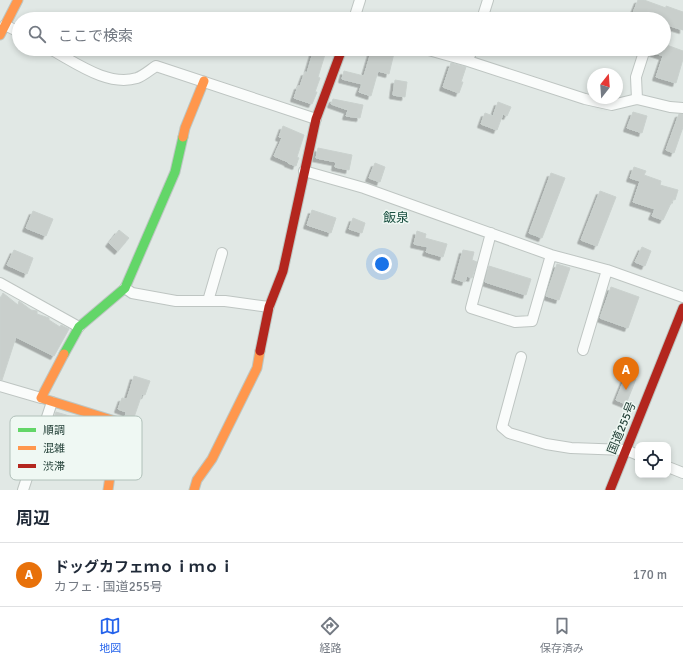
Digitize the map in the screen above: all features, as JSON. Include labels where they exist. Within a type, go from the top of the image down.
[{"type":"main road","points":[[0,35],[18,0]]},
{"type":"main road","points":[[194,490],[197,480],[212,459],[256,368],[269,307],[283,271],[316,119],[339,56]]},
{"type":"main road","points":[[98,416],[40,398],[79,327],[125,288],[175,172],[186,128],[204,81]]},
{"type":"main road","name":"国道255号","points":[[610,490],[683,308]]},
{"type":"main road","points":[[108,490],[109,480]]},
{"type":"street","points":[[356,12],[360,0]]},
{"type":"street","points":[[484,12],[488,0]]},
{"type":"street","points":[[5,25],[12,28]]},
{"type":"street","points":[[64,56],[104,77],[118,80],[138,78],[156,66],[316,119]]},
{"type":"street","points":[[452,56],[585,99],[612,105],[637,99],[683,108]]},
{"type":"street","points":[[468,60],[469,56]]},
{"type":"street","points":[[637,99],[636,77],[643,56]]},
{"type":"street","points":[[304,172],[364,188],[551,255],[607,270],[683,297]]},
{"type":"street","points":[[491,233],[471,308],[515,322],[532,321],[551,255]]},
{"type":"street","points":[[208,301],[222,253]]},
{"type":"street","points":[[583,350],[607,270]]},
{"type":"street","points":[[0,283],[79,327]]},
{"type":"street","points":[[125,288],[132,293],[176,301],[225,301],[269,307]]},
{"type":"street","points":[[521,357],[502,427],[509,433],[546,444],[571,448],[626,450],[635,454]]},
{"type":"street","points":[[0,386],[40,398]]},
{"type":"street","points":[[47,416],[52,402]]},
{"type":"street","points":[[671,468],[683,473]]},
{"type":"street","points":[[23,490],[26,480]]},
{"type":"building","points":[[638,0],[644,0],[683,12],[683,30],[671,26],[671,12],[633,12]]},
{"type":"building","points":[[671,47],[683,51],[683,59],[676,83],[656,77],[663,56],[671,56]]},
{"type":"building","points":[[312,56],[324,56],[318,77],[320,78],[315,92],[317,92],[312,104],[294,98],[305,72],[307,73]]},
{"type":"building","points":[[370,56],[393,56],[389,74],[378,71],[371,96],[359,92],[362,84],[342,79],[344,71],[364,76]]},
{"type":"building","points":[[451,63],[466,67],[459,93],[443,87]]},
{"type":"building","points":[[395,80],[407,82],[405,97],[393,95]]},
{"type":"building","points":[[333,99],[363,105],[360,118],[346,116],[348,110],[331,104]]},
{"type":"building","points":[[498,102],[511,107],[507,116],[503,114],[497,130],[481,124],[485,113],[493,116]]},
{"type":"building","points":[[633,112],[647,116],[642,133],[627,128]]},
{"type":"building","points":[[679,114],[683,114],[683,127],[674,153],[666,150]]},
{"type":"building","points":[[283,126],[304,135],[297,157],[299,158],[296,166],[274,156],[282,138],[279,137]]},
{"type":"building","points":[[318,148],[352,155],[349,170],[335,167],[336,162],[316,158]]},
{"type":"building","points":[[375,163],[385,167],[380,182],[369,178]]},
{"type":"building","points":[[634,167],[646,171],[644,175],[661,181],[660,185],[678,190],[675,200],[673,199],[663,220],[652,216],[655,209],[633,202],[640,181],[630,178]]},
{"type":"building","points":[[551,173],[565,178],[542,238],[529,233]]},
{"type":"building","points":[[600,191],[616,197],[597,246],[581,240]]},
{"type":"building","points":[[312,210],[336,218],[331,233],[307,225]]},
{"type":"building","points":[[33,211],[53,219],[46,236],[26,228]]},
{"type":"building","points":[[353,218],[365,223],[362,233],[349,229]]},
{"type":"building","points":[[119,230],[129,238],[118,251],[109,243]]},
{"type":"building","points":[[417,231],[426,234],[425,238],[447,244],[443,257],[426,252],[428,247],[414,244]]},
{"type":"building","points":[[642,247],[651,251],[645,266],[635,262]]},
{"type":"building","points":[[14,250],[33,258],[27,274],[7,265]]},
{"type":"building","points":[[463,250],[474,252],[472,260],[477,262],[472,278],[467,276],[465,282],[455,279]]},
{"type":"building","points":[[557,264],[570,268],[559,300],[546,296]]},
{"type":"building","points":[[489,266],[531,279],[526,295],[485,282]]},
{"type":"building","points":[[611,287],[639,297],[628,328],[600,318]]},
{"type":"building","points":[[3,293],[18,305],[19,301],[31,310],[37,311],[37,314],[49,318],[49,320],[60,327],[61,325],[69,329],[54,356],[16,337],[2,380],[0,379],[0,299]]},
{"type":"building","points":[[626,375],[636,379],[626,404],[616,400]]},
{"type":"building","points":[[134,376],[150,381],[145,395],[142,394],[134,416],[125,416],[126,412],[118,409],[122,398],[127,399]]},
{"type":"building","points":[[56,412],[70,416],[55,416]]},
{"type":"traffic: fast","points":[[64,354],[79,327],[125,288],[175,172],[183,137]]},
{"type":"traffic: slow","points":[[0,35],[18,0]]},
{"type":"traffic: slow","points":[[183,137],[185,128],[204,81]]},
{"type":"traffic: slow","points":[[194,490],[197,480],[212,459],[257,368],[260,351]]},
{"type":"traffic: slow","points":[[64,354],[41,398],[99,416]]},
{"type":"traffic: slow","points":[[108,490],[109,480]]},
{"type":"traffic: jam","points":[[260,351],[269,307],[283,271],[316,119],[339,56]]},
{"type":"traffic: jam","points":[[610,490],[683,308]]},
{"type":"place","name":"ドッグカフェｍｏｉｍｏｉ","points":[[626,390]]},
{"type":"district","name":"飯泉","points":[[396,218]]}]
